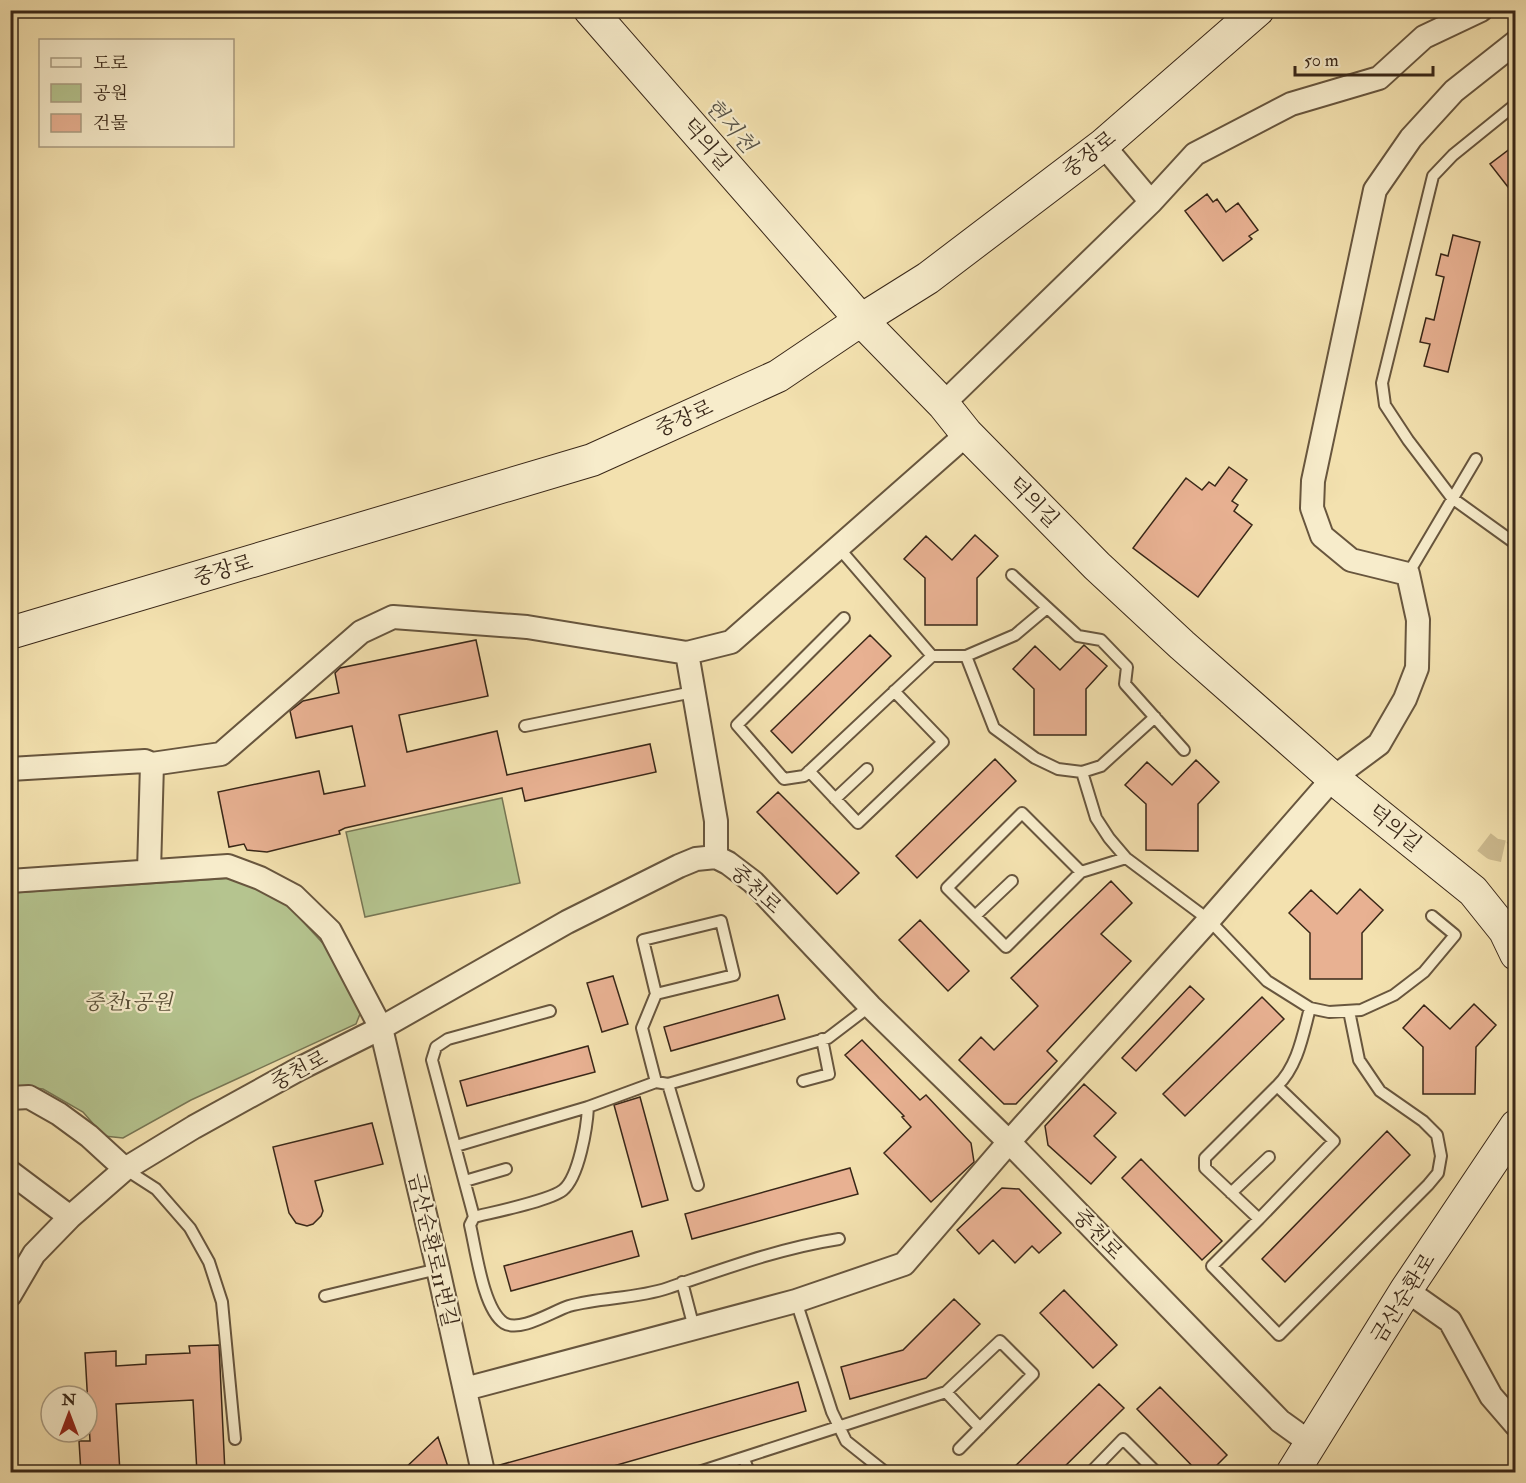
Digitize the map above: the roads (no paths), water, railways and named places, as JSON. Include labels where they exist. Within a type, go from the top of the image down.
[{"type":"street","name":"덕의길","points":[[590,10],[861,320],[943,404],[967,434],[1097,566],[1182,645],[1333,778],[1473,891],[1505,931],[1515,954]]},
{"type":"street","name":"중장로","points":[[10,633],[592,460],[778,376],[928,278],[1103,145],[1258,10]]},
{"type":"street","points":[[943,404],[1151,202],[1195,154],[1291,104],[1379,78],[1424,37],[1481,10]]},
{"type":"street","points":[[465,1389],[796,1301],[904,1264],[1009,1142],[1333,778],[1379,744],[1405,699],[1417,668],[1418,620],[1408,574],[1352,560],[1322,536],[1312,508],[1313,482],[1375,190],[1411,138],[1454,91],[1515,42]]},
{"type":"street","points":[[1103,145],[1151,202]]},
{"type":"street","points":[[10,770],[145,761],[152,764],[221,754],[361,632],[393,617],[526,627],[687,653],[731,642],[967,434]]},
{"type":"street","points":[[687,653],[716,821],[716,857]]},
{"type":"street","points":[[149,871],[152,764]]},
{"type":"street","name":"중천로","points":[[10,1294],[34,1254],[70,1217],[125,1169],[194,1127],[299,1069],[381,1028],[567,922],[679,866],[696,859],[716,857],[753,882],[870,1006],[1009,1142],[1280,1421],[1312,1444]]},
{"type":"street","name":"금산순환로11번길","points":[[10,881],[228,866],[260,878],[294,896],[330,931],[381,1028],[483,1473]]},
{"type":"street","points":[[10,1098],[29,1097],[59,1114],[89,1136],[125,1169]]},
{"type":"street","name":"금산순환로","points":[[1293,1473],[1406,1290],[1515,1126]]},
{"type":"street","points":[[10,1172],[70,1217]]},
{"type":"street","points":[[1406,1290],[1450,1321],[1491,1396],[1515,1425]]},
{"type":"lane","points":[[1515,104],[1453,155],[1433,176],[1382,383],[1385,405],[1452,498],[1515,544]]},
{"type":"lane","points":[[1408,574],[1476,459]]},
{"type":"lane","points":[[838,548],[932,656]]},
{"type":"lane","points":[[1012,575],[1078,636],[1101,640],[1127,667],[1125,684],[1184,750]]},
{"type":"lane","points":[[844,618],[737,725],[784,779],[804,776],[932,656],[966,656],[1015,635],[1047,608]]},
{"type":"lane","points":[[966,656],[994,728],[1035,759],[1058,769],[1082,772],[1101,766],[1155,717]]},
{"type":"lane","points":[[809,771],[858,823],[943,742],[894,691]]},
{"type":"lane","points":[[525,726],[693,692]]},
{"type":"lane","points":[[835,799],[867,769]]},
{"type":"lane","points":[[1082,772],[1096,818],[1108,838],[1126,858],[1209,920],[1267,981],[1310,1008],[1329,1012],[1361,1010],[1394,995],[1424,972],[1455,935],[1432,916]]},
{"type":"lane","points":[[1081,872],[1022,813],[947,888],[1006,947],[1081,872],[1126,858]]},
{"type":"lane","points":[[975,916],[1012,882]]},
{"type":"lane","points":[[656,994],[734,975],[721,921],[643,940],[656,994],[642,1028],[656,1082]]},
{"type":"lane","points":[[456,1146],[588,1107],[656,1082],[669,1084],[828,1038],[870,1006]]},
{"type":"lane","points":[[1259,1219],[1205,1168],[1205,1158],[1277,1086],[1297,1055],[1310,1008]]},
{"type":"lane","points":[[550,1011],[448,1039],[436,1047],[432,1060],[474,1217],[470,1225],[487,1296],[496,1314],[504,1323],[514,1326],[525,1324],[569,1306],[632,1297],[668,1288],[751,1259],[812,1243],[839,1239]]},
{"type":"lane","points":[[1277,1086],[1334,1141],[1212,1266],[1279,1335],[1438,1173],[1441,1156],[1437,1135],[1423,1121],[1380,1091],[1359,1060],[1349,1011]]},
{"type":"lane","points":[[803,1081],[829,1074],[822,1040]]},
{"type":"lane","points":[[669,1084],[698,1185]]},
{"type":"lane","points":[[474,1217],[562,1191],[571,1181],[586,1133],[588,1107]]},
{"type":"lane","points":[[1231,1193],[1269,1157]]},
{"type":"lane","points":[[125,1169],[156,1189],[190,1228],[209,1262],[222,1302],[236,1439]]},
{"type":"lane","points":[[465,1181],[506,1169]]},
{"type":"lane","points":[[325,1296],[438,1269]]},
{"type":"lane","points":[[682,1282],[694,1328]]},
{"type":"lane","points":[[796,1301],[839,1428],[846,1441],[885,1473]]},
{"type":"lane","points":[[699,1473],[946,1392],[1000,1341],[1033,1374],[959,1449]]},
{"type":"lane","points":[[946,1392],[980,1428]]},
{"type":"lane","points":[[1091,1473],[1123,1439],[1155,1473]]},
{"type":"lane","points":[[744,1459],[749,1473]]},
{"type":"tunnel","points":[[1484,842],[1493,849],[1511,853],[1516,849]]},
{"type":"water label","name":"현지천","points":[[731,125]]},
{"type":"park label","name":"중천1공원","points":[[128,1002]]}]
